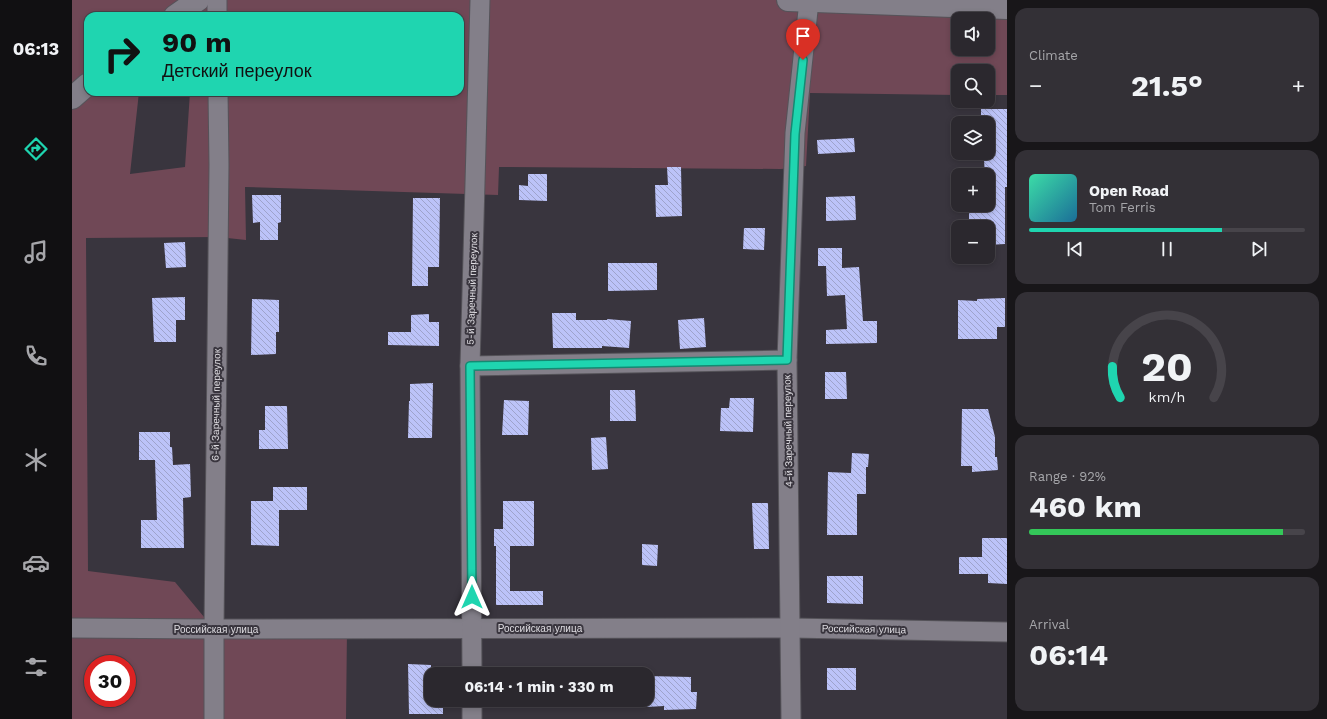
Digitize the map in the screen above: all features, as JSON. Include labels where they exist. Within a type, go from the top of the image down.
[{"type":"street","points":[[181,12],[198,0]]},
{"type":"street","points":[[217,0],[217,12]]},
{"type":"street","name":"5-й Заречный переулок","points":[[472,667],[470,366],[480,0]]},
{"type":"street","points":[[788,0],[1007,8]]},
{"type":"street","name":"4-й Заречный переулок","points":[[791,719],[787,360],[795,134],[809,1]]},
{"type":"street","points":[[72,98],[84,88]]},
{"type":"street","name":"6-й Заречный переулок","points":[[214,719],[219,165],[218,96]]},
{"type":"street","points":[[470,366],[787,360]]},
{"type":"street","name":"Российская улица","points":[[72,628],[791,628],[1007,632]]},
{"type":"street","points":[[472,707],[472,719]]},
{"type":"shaded area","points":[[72,0],[788,0],[1007,8],[1007,95],[995,95],[995,64],[951,64],[951,95],[810,93],[806,166],[781,169],[499,167],[498,195],[245,187],[246,240],[218,237],[86,238],[88,571],[175,582],[214,629],[347,629],[346,719],[72,719]]},
{"type":"building","points":[[981,109],[1007,109],[1005,244],[995,245],[995,220],[969,220],[969,212],[995,212],[995,168],[985,168],[984,160],[995,160],[995,116],[981,116]]},
{"type":"building","points":[[854,138],[855,152],[818,154],[817,140]]},
{"type":"building","points":[[667,167],[681,167],[682,216],[656,217],[655,185],[668,185]]},
{"type":"building","points":[[528,174],[547,174],[547,201],[519,200],[519,185],[528,186]]},
{"type":"building","points":[[252,195],[281,195],[281,222],[278,223],[278,240],[260,240],[260,222],[253,223]]},
{"type":"building","points":[[855,196],[856,220],[826,221],[826,197]]},
{"type":"building","points":[[413,198],[440,198],[439,267],[428,267],[428,286],[412,286]]},
{"type":"building","points":[[744,228],[765,228],[764,250],[743,249]]},
{"type":"building","points":[[185,242],[186,267],[166,268],[164,243]]},
{"type":"building","points":[[818,248],[842,248],[842,268],[859,267],[863,321],[877,321],[877,343],[826,344],[826,330],[847,329],[845,295],[827,296],[826,266],[818,266]]},
{"type":"building","points":[[608,263],[657,263],[657,290],[608,291]]},
{"type":"building","points":[[185,297],[185,320],[176,320],[176,342],[154,342],[152,298]]},
{"type":"building","points":[[1005,298],[1005,327],[997,327],[997,339],[958,339],[958,300],[977,301],[977,299]]},
{"type":"building","points":[[252,299],[279,300],[279,332],[276,332],[276,354],[251,355]]},
{"type":"building","points":[[552,313],[576,313],[576,320],[607,319],[631,321],[629,348],[602,346],[602,348],[553,348]]},
{"type":"building","points":[[429,314],[429,322],[439,322],[439,346],[388,345],[388,332],[411,332],[411,315]]},
{"type":"building","points":[[704,318],[706,347],[680,349],[678,320]]},
{"type":"building","points":[[825,372],[846,372],[847,399],[825,399]]},
{"type":"building","points":[[433,383],[432,438],[408,438],[410,384]]},
{"type":"building","points":[[610,390],[635,390],[636,421],[610,421]]},
{"type":"building","points":[[730,398],[754,398],[753,432],[720,431],[721,408],[729,408]]},
{"type":"building","points":[[504,400],[529,401],[528,435],[502,435]]},
{"type":"building","points":[[265,406],[287,406],[288,449],[259,449],[259,430],[265,430]]},
{"type":"building","points":[[962,409],[988,409],[995,437],[995,457],[997,457],[998,470],[972,472],[972,466],[961,466]]},
{"type":"building","points":[[139,432],[170,432],[170,447],[172,447],[173,465],[190,464],[191,497],[183,498],[184,548],[141,548],[141,520],[157,520],[155,460],[139,460]]},
{"type":"building","points":[[606,437],[608,469],[592,470],[591,438]]},
{"type":"building","points":[[852,453],[869,454],[868,467],[866,467],[866,494],[857,494],[857,535],[827,535],[828,472],[851,473]]},
{"type":"building","points":[[273,487],[307,487],[307,510],[279,510],[279,546],[251,545],[251,501],[273,501]]},
{"type":"building","points":[[503,501],[534,501],[534,546],[510,546],[510,591],[543,591],[543,605],[496,605],[496,546],[494,546],[494,529],[503,529]]},
{"type":"building","points":[[752,503],[768,503],[769,549],[754,549]]},
{"type":"building","points":[[982,538],[1007,538],[1007,584],[988,583],[988,574],[959,574],[959,557],[982,557]]},
{"type":"building","points":[[642,544],[658,545],[657,566],[642,565]]},
{"type":"building","points":[[827,576],[863,576],[863,604],[827,603]]},
{"type":"building","points":[[408,664],[431,665],[431,667],[424,667],[424,707],[443,707],[443,714],[409,714]]},
{"type":"building","points":[[827,668],[856,668],[856,690],[827,690]]},
{"type":"building","points":[[654,676],[691,677],[691,692],[697,692],[696,709],[664,710],[664,706],[654,707]]},
{"type":"route","points":[[472,597],[470,366],[787,360],[795,134],[803,60]]}]
